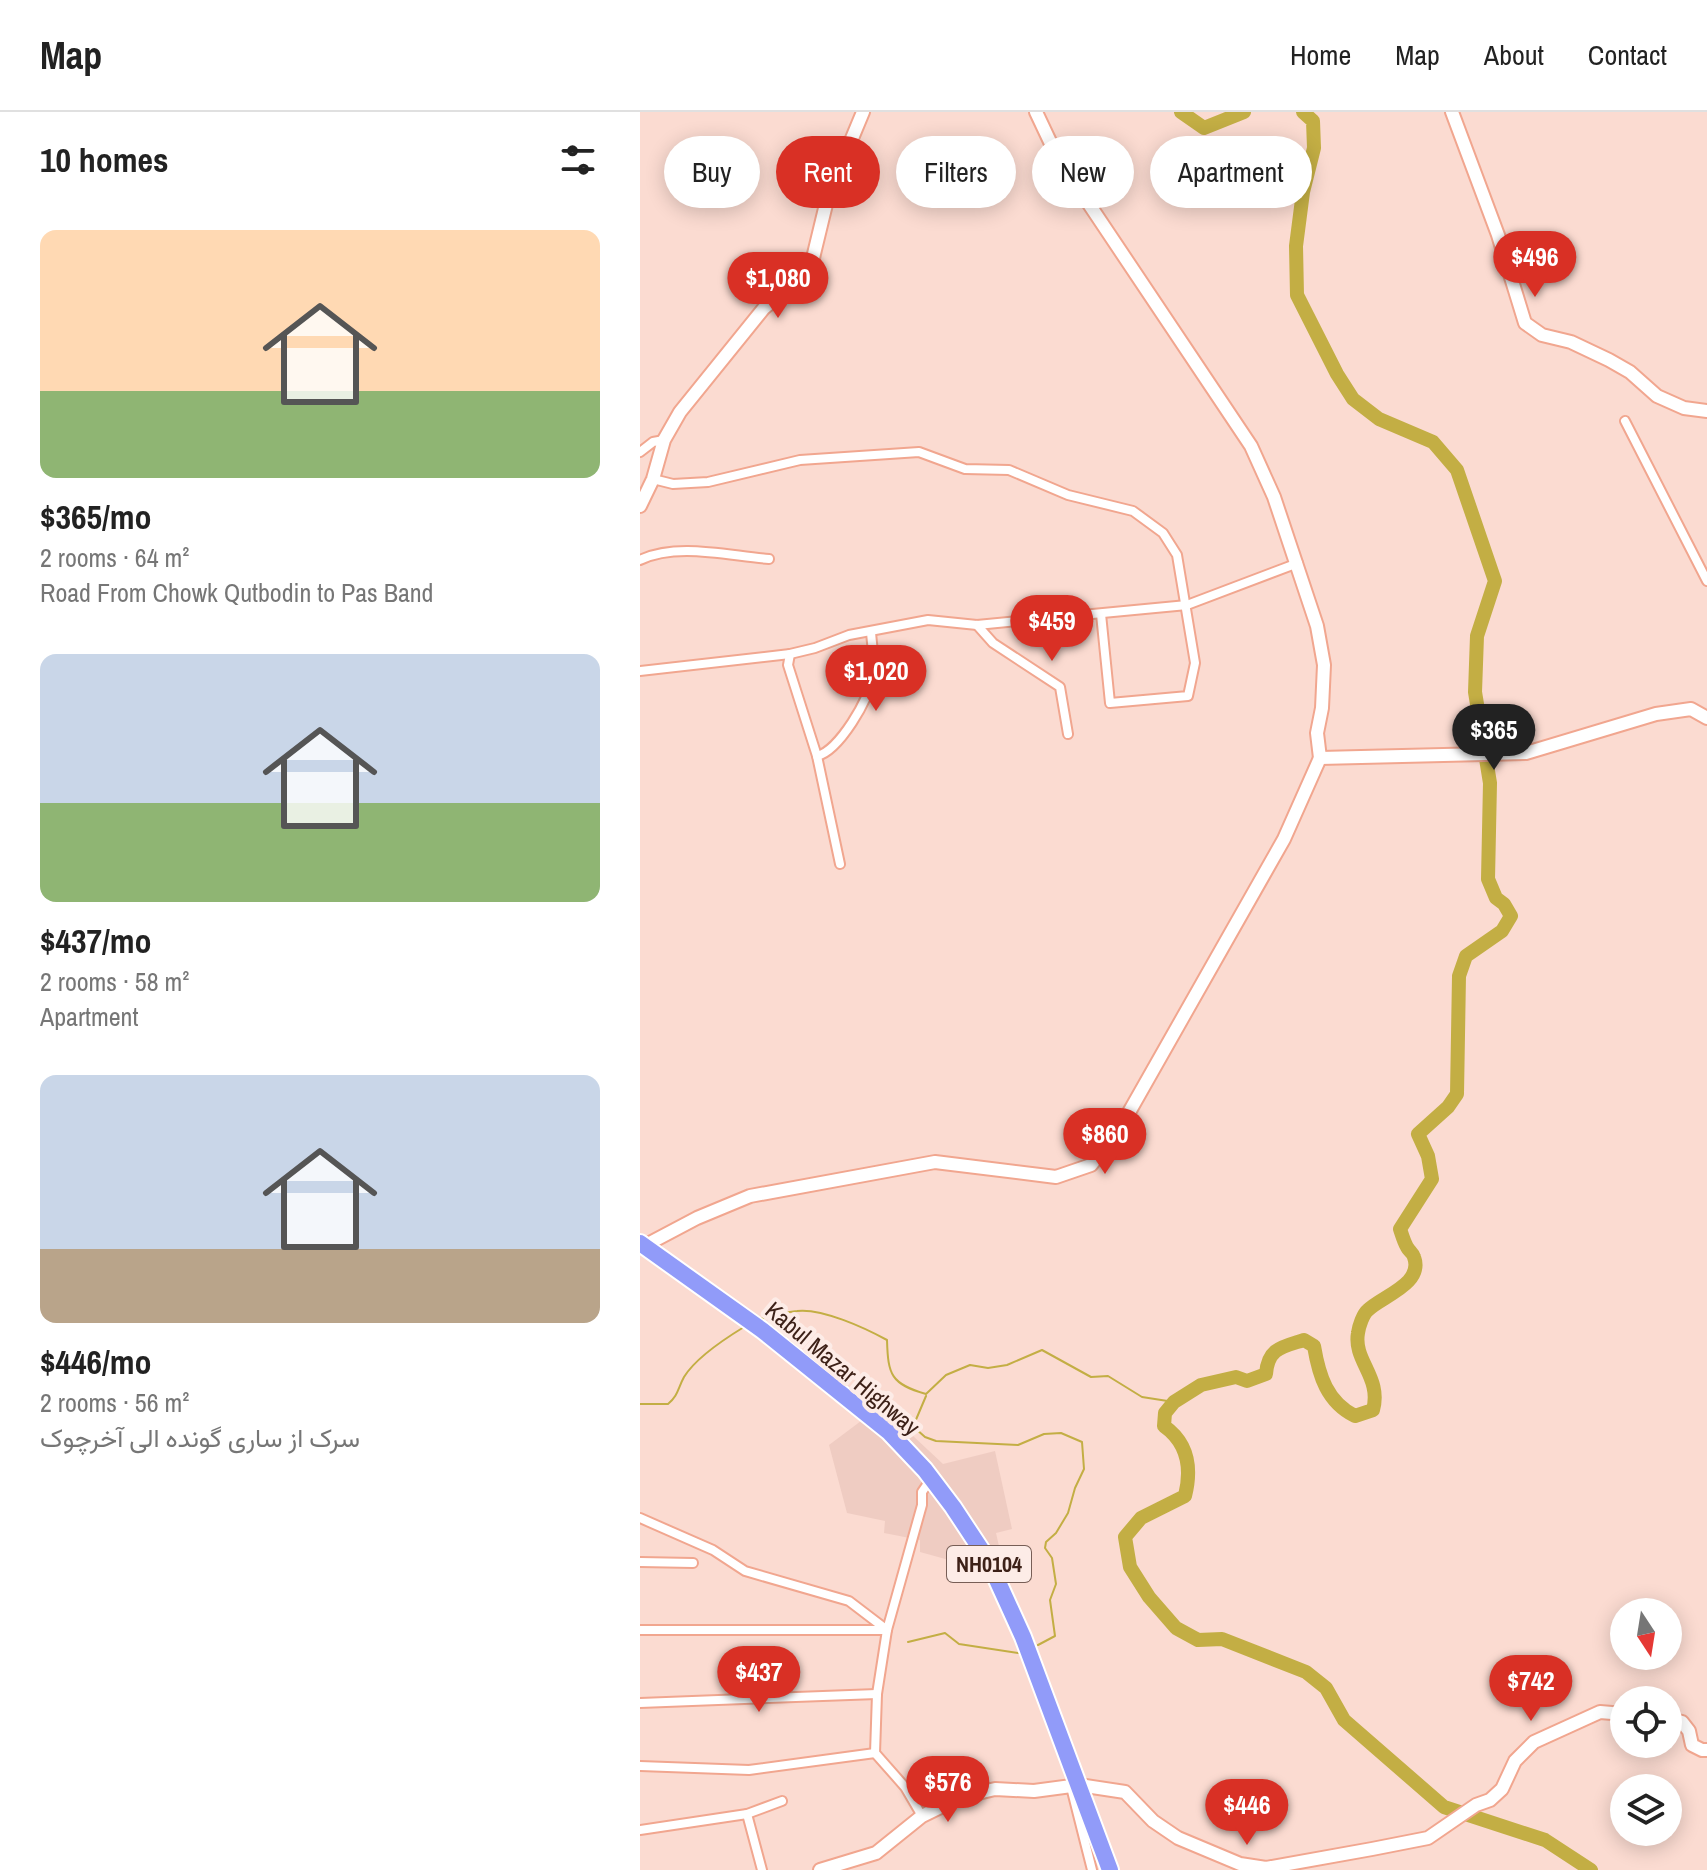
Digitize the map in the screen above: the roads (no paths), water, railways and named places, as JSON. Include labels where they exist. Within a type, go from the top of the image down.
[{"type":"highway","name":"Kabul Mazar Highway","points":[[642,1244],[762,1330],[889,1432],[931,1478],[988,1560],[1023,1637],[1075,1786],[1110,1870]]},
{"type":"main road","points":[[640,506],[653,479],[664,440],[680,412],[764,308],[807,273],[828,196],[863,112]]},
{"type":"main road","points":[[642,1244],[750,1196],[935,1162],[1056,1177],[1091,1165],[1119,1130],[1284,839],[1320,758],[1317,733],[1322,708],[1324,665],[1317,626],[1274,497],[1251,446],[1089,204],[1053,148],[1036,112]]},
{"type":"main road","points":[[1452,112],[1498,235],[1525,323],[1542,335],[1571,342],[1609,360],[1630,372],[1657,396],[1684,408],[1707,411]]},
{"type":"main road","points":[[1320,758],[1526,753],[1656,714],[1691,709],[1707,718]]},
{"type":"main road","points":[[820,1870],[876,1853],[922,1816],[961,1797],[995,1789],[1034,1791],[1075,1786],[1125,1792],[1153,1821],[1178,1838],[1212,1855],[1266,1868],[1428,1838],[1472,1808],[1490,1800],[1502,1789],[1515,1761],[1534,1742],[1600,1712],[1610,1713]]},
{"type":"main road","points":[[1682,1722],[1689,1731],[1692,1745],[1707,1750]]},
{"type":"street","points":[[1625,421],[1707,581]]},
{"type":"street","points":[[640,452],[653,442],[664,440]]},
{"type":"street","points":[[653,479],[673,484],[708,482],[800,460],[919,452],[965,469],[1009,470],[1068,495],[1133,511],[1163,533],[1177,555],[1195,663],[1188,696],[1110,703],[1101,614]]},
{"type":"street","points":[[640,560],[651,554],[679,550],[769,559]]},
{"type":"street","points":[[640,671],[790,654],[849,635],[928,620],[977,625],[1187,605],[1298,563]]},
{"type":"street","points":[[977,625],[993,643],[1060,687],[1068,734]]},
{"type":"street","points":[[817,756],[825,754],[843,735],[860,709],[873,677],[871,632]]},
{"type":"street","points":[[790,654],[788,665],[817,756],[840,864]]},
{"type":"street","points":[[922,1816],[905,1787],[875,1753],[877,1694],[887,1630],[922,1505],[922,1492],[931,1478]]},
{"type":"street","points":[[640,1518],[713,1550],[745,1571],[849,1601],[887,1630]]},
{"type":"street","points":[[640,1562],[693,1563]]},
{"type":"street","points":[[640,1630],[887,1630]]},
{"type":"street","points":[[640,1703],[877,1694]]},
{"type":"street","points":[[640,1766],[749,1770],[875,1753]]},
{"type":"street","points":[[1075,1786],[1092,1870]]},
{"type":"street","points":[[640,1830],[747,1814],[782,1801]]},
{"type":"street","points":[[747,1814],[762,1870]]},
{"type":"waterway","points":[[1181,112],[1204,128],[1244,112]]},
{"type":"waterway","points":[[1303,112],[1313,121],[1314,148],[1303,192],[1296,246],[1297,295],[1353,399],[1379,419],[1433,442],[1457,470],[1495,581],[1477,636],[1475,692],[1490,783],[1488,879],[1496,898],[1511,916],[1502,931],[1466,956],[1459,976],[1457,1094],[1448,1107],[1418,1134],[1428,1156],[1432,1179],[1400,1229],[1414,1257],[1413,1275],[1408,1282],[1368,1310],[1359,1327],[1360,1352],[1374,1388],[1373,1410],[1355,1416],[1337,1403],[1322,1378],[1314,1346],[1304,1340],[1273,1354],[1266,1374],[1247,1381],[1236,1377],[1201,1385],[1174,1402],[1165,1413],[1164,1426],[1178,1440],[1186,1457],[1188,1476],[1185,1496],[1141,1518],[1125,1537],[1130,1567],[1149,1597],[1176,1628],[1198,1640],[1222,1639],[1306,1672],[1326,1688],[1344,1720],[1444,1807],[1545,1840],[1591,1870]]},
{"type":"waterway","points":[[760,1319],[807,1311],[831,1316],[867,1330],[887,1340],[891,1370],[899,1382],[926,1394],[946,1375],[970,1365],[988,1368],[1007,1365],[1042,1350],[1091,1377],[1108,1376],[1142,1397],[1174,1402]]},
{"type":"waterway","points":[[640,1404],[668,1404],[695,1363],[744,1327]]},
{"type":"waterway","points":[[926,1396],[915,1422],[916,1429],[936,1441],[1018,1445],[1044,1434],[1061,1433],[1082,1442],[1084,1469],[1068,1513],[1056,1533],[1046,1542],[1045,1548],[1052,1558],[1056,1584],[1050,1600],[1055,1636],[1038,1645]]},
{"type":"waterway","points":[[908,1642],[945,1633],[959,1644],[1018,1653]]}]
